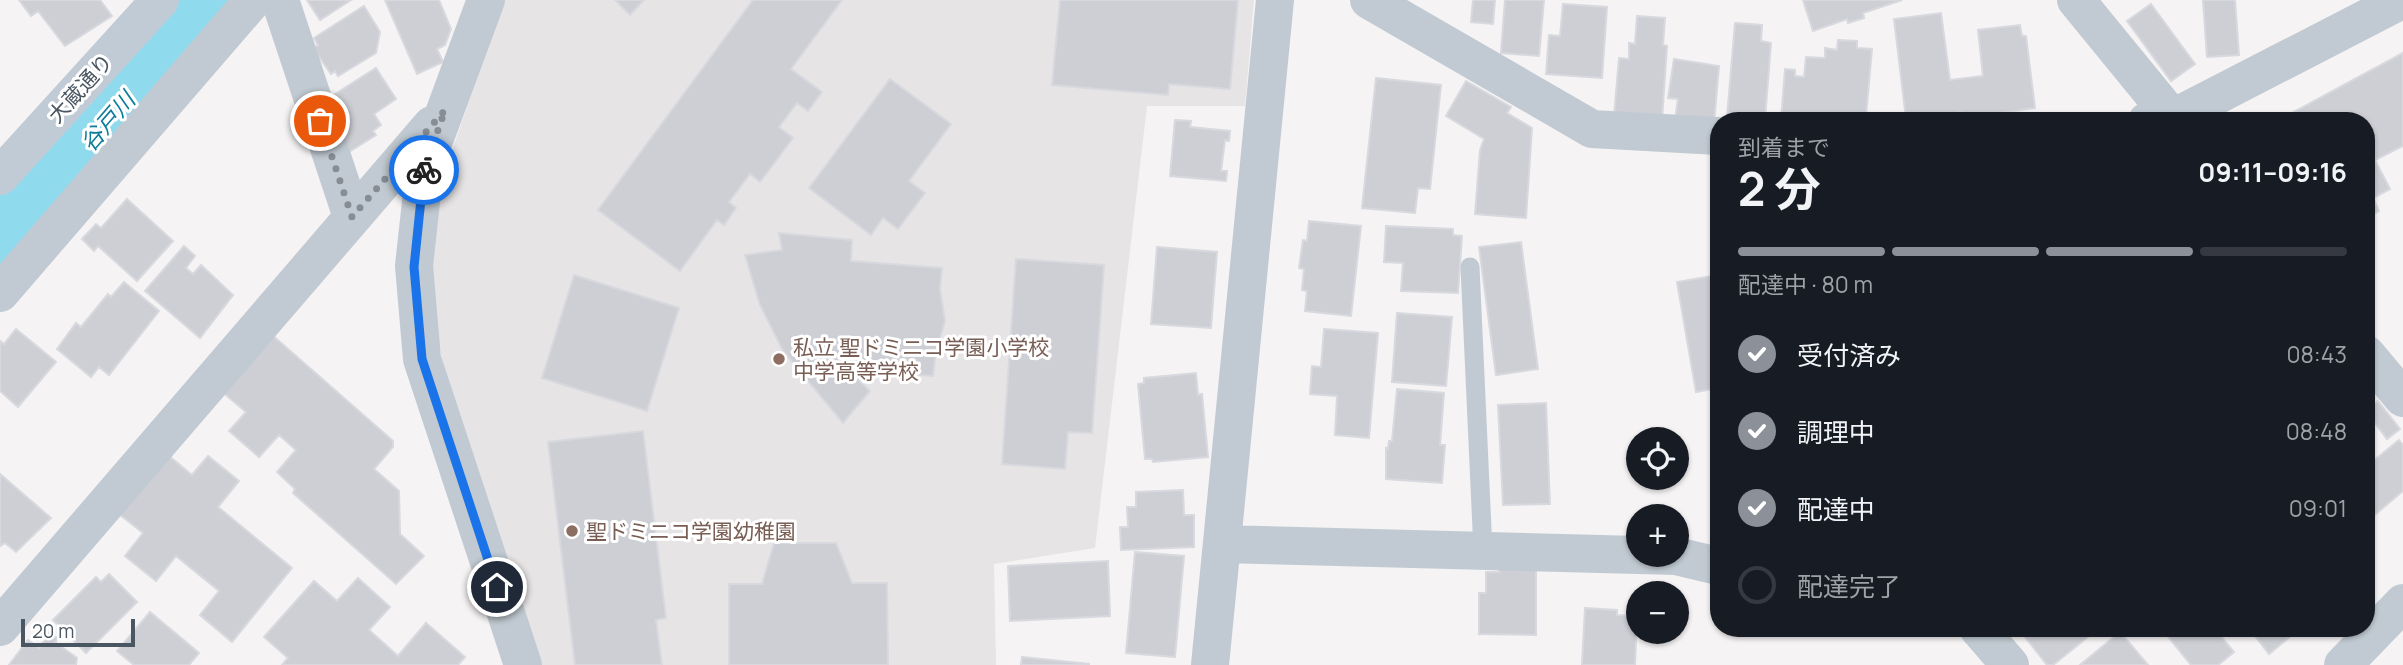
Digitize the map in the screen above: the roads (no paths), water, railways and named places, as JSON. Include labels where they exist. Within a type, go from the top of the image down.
[{"type":"street","name":"大蔵通り","points":[[0,176],[160,0]]},
{"type":"street","points":[[0,293],[253,0]]},
{"type":"street","points":[[280,0],[352,217]]},
{"type":"street","points":[[486,0],[425,165],[414,267],[422,359],[523,665]]},
{"type":"street","points":[[1210,665],[1275,0]]},
{"type":"street","points":[[1369,0],[1591,129],[1710,136]]},
{"type":"street","points":[[2076,0],[2159,112]]},
{"type":"street","points":[[2181,112],[2402,0]]},
{"type":"street","points":[[0,627],[445,110]]},
{"type":"street","points":[[2375,365],[2403,398]]},
{"type":"street","points":[[1222,544],[1676,556],[1710,564]]},
{"type":"street","points":[[2375,632],[2403,603]]},
{"type":"street","points":[[1986,637],[2010,665]]},
{"type":"street","points":[[2343,665],[2370,637]]},
{"type":"lane","points":[[1470,267],[1483,551]]},
{"type":"waterway","name":"谷戸川","points":[[0,242],[213,0]]},
{"type":"place","name":"私立 聖ドミニコ学園小学校 中学高等学校","points":[[779,359]]},
{"type":"place","name":"聖ドミニコ学園幼稚園","points":[[572,531]]}]
